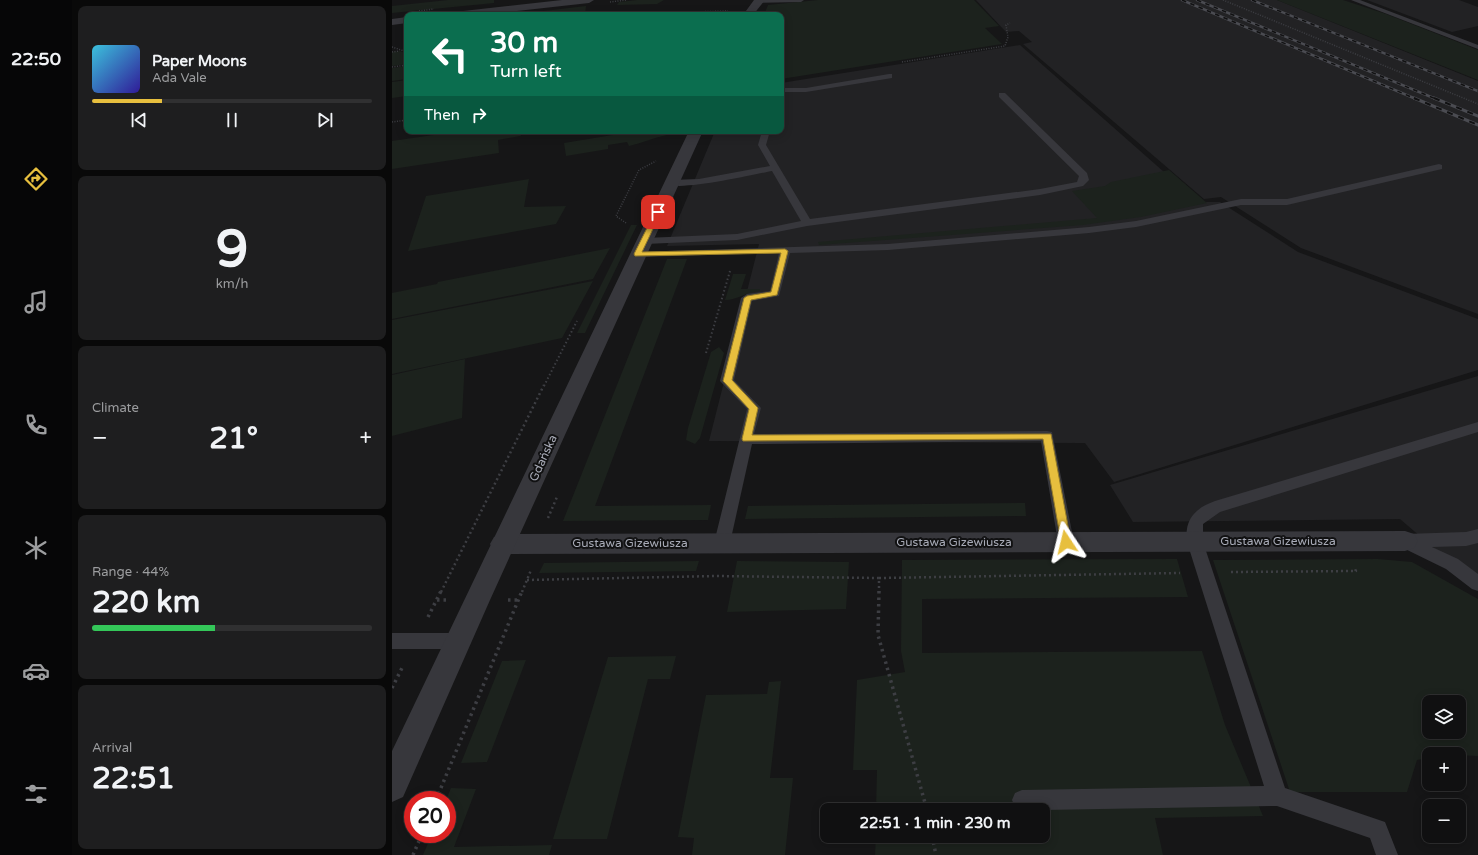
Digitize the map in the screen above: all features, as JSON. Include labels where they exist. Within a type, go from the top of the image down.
[{"type":"street","points":[[475,12],[538,3],[589,0]]},
{"type":"street","points":[[392,22],[404,20]]},
{"type":"street","name":"Gdańska","points":[[392,786],[695,134]]},
{"type":"street","name":"Gustawa Gizewiusza","points":[[503,544],[1405,541]]},
{"type":"lane","points":[[753,5],[801,0]]},
{"type":"lane","points":[[1354,0],[1478,47]]},
{"type":"lane","points":[[784,90],[806,90],[889,76]]},
{"type":"lane","points":[[641,248],[737,237],[807,223],[1040,192],[1080,184],[1084,180],[1084,175],[1002,95]]},
{"type":"lane","points":[[765,134],[762,145],[807,223]]},
{"type":"lane","points":[[641,248],[785,251],[888,247],[1110,228],[1241,202],[1287,202],[1439,167]]},
{"type":"lane","points":[[671,183],[699,182],[775,168]]},
{"type":"lane","points":[[722,543],[754,408],[727,381],[747,298],[775,294],[785,251]]},
{"type":"lane","points":[[1277,796],[1195,542],[1193,528],[1198,516],[1215,507],[1478,427]]},
{"type":"lane","points":[[746,439],[1047,436],[1066,542]]},
{"type":"lane","points":[[1405,541],[1466,539],[1478,536]]},
{"type":"lane","points":[[1405,541],[1452,564],[1478,584]]},
{"type":"lane","points":[[392,641],[459,640]]},
{"type":"lane","points":[[1022,800],[1277,796],[1377,830],[1387,855]]},
{"type":"path","points":[[1223,0],[1478,104]]},
{"type":"path","points":[[690,12],[731,11]]},
{"type":"path","points":[[1004,46],[1008,37],[1006,26],[1010,22]]},
{"type":"path","points":[[392,47],[402,50]]},
{"type":"path","points":[[392,52],[402,50]]},
{"type":"path","points":[[392,67],[404,65]]},
{"type":"path","points":[[392,122],[404,120]]},
{"type":"path","points":[[628,224],[616,216],[639,170],[658,160]]},
{"type":"path","points":[[706,353],[732,265]]},
{"type":"path","points":[[392,688],[581,314]]},
{"type":"path","points":[[440,791],[543,544],[546,523],[558,494]]},
{"type":"path","points":[[527,580],[715,576],[879,578],[1205,572],[1356,571],[1342,541]]},
{"type":"path","points":[[879,578],[878,635],[925,803]]},
{"type":"path","points":[[413,855],[418,843]]},
{"type":"path","points":[[933,843],[936,855]]},
{"type":"shaded area","points":[[448,0],[494,0],[494,3],[392,13],[392,6]]},
{"type":"shaded area","points":[[664,0],[657,4],[617,5],[619,2]]},
{"type":"shaded area","points":[[818,0],[974,0],[999,26],[985,28],[1002,44],[784,79],[784,12],[765,12],[768,5]]},
{"type":"shaded area","points":[[976,0],[1277,0],[1478,81],[1478,314],[1301,248],[1221,197],[1204,199],[1023,44],[1032,42],[1019,31],[1006,32]]},
{"type":"shaded area","points":[[1277,0],[1343,0],[1386,14],[1478,50],[1478,80]]},
{"type":"shaded area","points":[[1367,0],[1459,0],[1478,7],[1478,26],[1452,32]]},
{"type":"shaded area","points":[[586,6],[585,12],[535,12]]},
{"type":"shaded area","points":[[1020,45],[1198,202],[1220,202],[1298,252],[1478,319],[1478,370],[1114,482],[1085,443],[709,441],[759,244],[667,246],[714,134],[784,134],[784,83]]},
{"type":"shaded area","points":[[400,51],[404,53],[404,64],[392,66],[392,52]]},
{"type":"shaded area","points":[[404,66],[404,79],[392,81],[392,68]]},
{"type":"shaded area","points":[[404,80],[404,96],[392,98],[392,82]]},
{"type":"shaded area","points":[[440,134],[523,134],[520,136],[498,140],[499,153],[392,169],[392,141]]},
{"type":"shaded area","points":[[619,134],[668,134],[629,146],[627,142],[608,145],[608,149],[566,156],[564,143]]},
{"type":"shaded area","points":[[1169,170],[1207,203],[1141,217],[1083,225],[819,245],[818,242],[1097,218],[1072,191],[1105,186],[1111,182]]},
{"type":"shaded area","points":[[529,179],[524,207],[566,206],[556,224],[408,251],[426,196]]},
{"type":"shaded area","points":[[631,225],[637,225],[585,333],[577,333]]},
{"type":"shaded area","points":[[610,248],[593,279],[392,319],[392,293],[437,284],[438,282]]},
{"type":"shaded area","points":[[667,259],[687,259],[595,506],[711,505],[708,520],[563,521]]},
{"type":"shaded area","points":[[733,274],[746,274],[741,289],[760,289],[760,291],[734,299],[725,300]]},
{"type":"shaded area","points":[[593,281],[562,338],[392,374],[392,320]]},
{"type":"shaded area","points":[[719,347],[724,353],[700,438],[695,444],[686,440],[688,428],[711,352]]},
{"type":"shaded area","points":[[465,359],[462,418],[392,436],[392,375]]},
{"type":"shaded area","points":[[1478,376],[1478,586],[1400,519],[1133,522],[1110,485]]},
{"type":"shaded area","points":[[1025,503],[1026,516],[745,519],[748,506]]},
{"type":"shaded area","points":[[1177,559],[1188,597],[922,599],[922,653],[1202,651],[1225,725],[1263,816],[1155,818],[1163,855],[875,855],[876,843],[1050,843],[1050,803],[876,803],[877,770],[853,770],[857,680],[905,672],[901,651],[902,560]]},
{"type":"shaded area","points":[[1378,559],[1412,562],[1478,599],[1478,756],[1466,756],[1466,747],[1422,747],[1422,759],[1417,760],[1407,792],[1290,792],[1213,560]]},
{"type":"shaded area","points":[[699,561],[696,571],[539,573],[544,563]]},
{"type":"shaded area","points":[[737,561],[849,562],[846,609],[727,612]]},
{"type":"shaded area","points":[[676,656],[670,679],[648,679],[607,839],[553,839],[608,657]]},
{"type":"shaded area","points":[[526,660],[487,762],[461,763],[502,661]]},
{"type":"shaded area","points":[[781,681],[770,778],[793,778],[785,855],[692,855],[694,838],[678,837],[706,695],[767,694],[769,682]]},
{"type":"shaded area","points":[[451,788],[476,789],[456,842],[456,791],[450,791]]},
{"type":"shaded area","points":[[428,843],[456,843],[454,847],[552,845],[549,855],[423,855]]},
{"type":"railway","points":[[1182,0],[1416,99]]},
{"type":"railway","points":[[1197,0],[1436,99]]},
{"type":"railway","points":[[1252,0],[1478,91]]},
{"type":"railway","points":[[1414,98],[1478,125]]},
{"type":"railway","points":[[1434,98],[1478,116]]},
{"type":"route","points":[[658,212],[638,254],[785,251],[775,294],[747,298],[727,381],[754,408],[746,439],[1047,436],[1066,542]]}]
